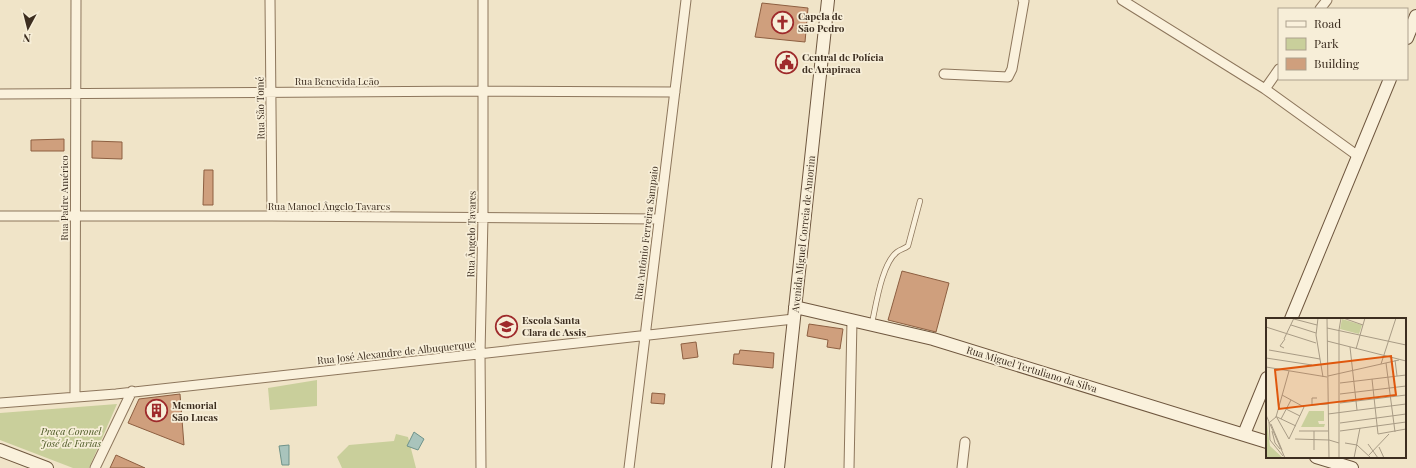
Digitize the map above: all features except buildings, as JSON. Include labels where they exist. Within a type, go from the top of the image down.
[{"type":"street","name":"Rua Padre Américo","points":[[75,396],[76,0]]},
{"type":"street","name":"Rua São Tomé","points":[[270,0],[272,216]]},
{"type":"street","name":"Rua Ângelo Tavares","points":[[481,468],[480,354],[483,217],[483,0]]},
{"type":"street","name":"Rua Antônio Ferreira Sampaio","points":[[629,468],[658,219],[686,0]]},
{"type":"street","name":"Avenida Miguel Correia de Amorim","points":[[778,468],[828,0]]},
{"type":"street","points":[[944,74],[1008,77],[1012,69],[1023,0]]},
{"type":"street","points":[[1122,0],[1265,89],[1358,156]]},
{"type":"street","points":[[1408,36],[1416,16]]},
{"type":"street","points":[[1265,89],[1278,70]]},
{"type":"street","points":[[1291,318],[1390,80]]},
{"type":"street","name":"Rua Benevida Leão","points":[[0,94],[482,91],[675,92]]},
{"type":"street","name":"Rua Manoel Ângelo Tavares","points":[[0,216],[272,216],[658,219]]},
{"type":"street","name":"Rua Miguel Tertuliano da Silva","points":[[794,313],[852,320],[933,339],[1266,442]]},
{"type":"street","name":"Rua José Alexandre de Albuquerque","points":[[0,403],[116,394],[132,391],[645,336],[794,313]]},
{"type":"street","points":[[849,468],[852,320]]},
{"type":"street","points":[[1244,434],[1266,380]]},
{"type":"street","points":[[96,468],[132,391]]},
{"type":"street","points":[[962,468],[965,442]]},
{"type":"street","points":[[0,450],[47,468]]},
{"type":"street","points":[[1319,458],[1352,468]]},
{"type":"lane","points":[[871,325],[886,266],[897,252],[904,250],[908,246],[920,201]]},
{"type":"green space","points":[[317,380],[317,406],[270,410],[268,388]]},
{"type":"green space","name":"Praça Coronel José de Farias","points":[[117,404],[89,468],[73,468],[0,440],[0,413]]},
{"type":"green space","points":[[396,434],[408,437],[416,468],[342,468],[337,457],[349,445],[394,441]]},
{"type":"water","points":[[414,432],[424,439],[418,450],[407,446]]},
{"type":"water","points":[[289,445],[289,465],[282,465],[279,446]]},
{"type":"place","name":"Capela de São Pedro","points":[[782,22]]},
{"type":"place","name":"Central de Polícia de Arapiraca","points":[[786,63]]},
{"type":"place","name":"Escola Santa Clara de Assis","points":[[507,326]]},
{"type":"place","name":"Memorial São Lucas","points":[[157,411]]}]
